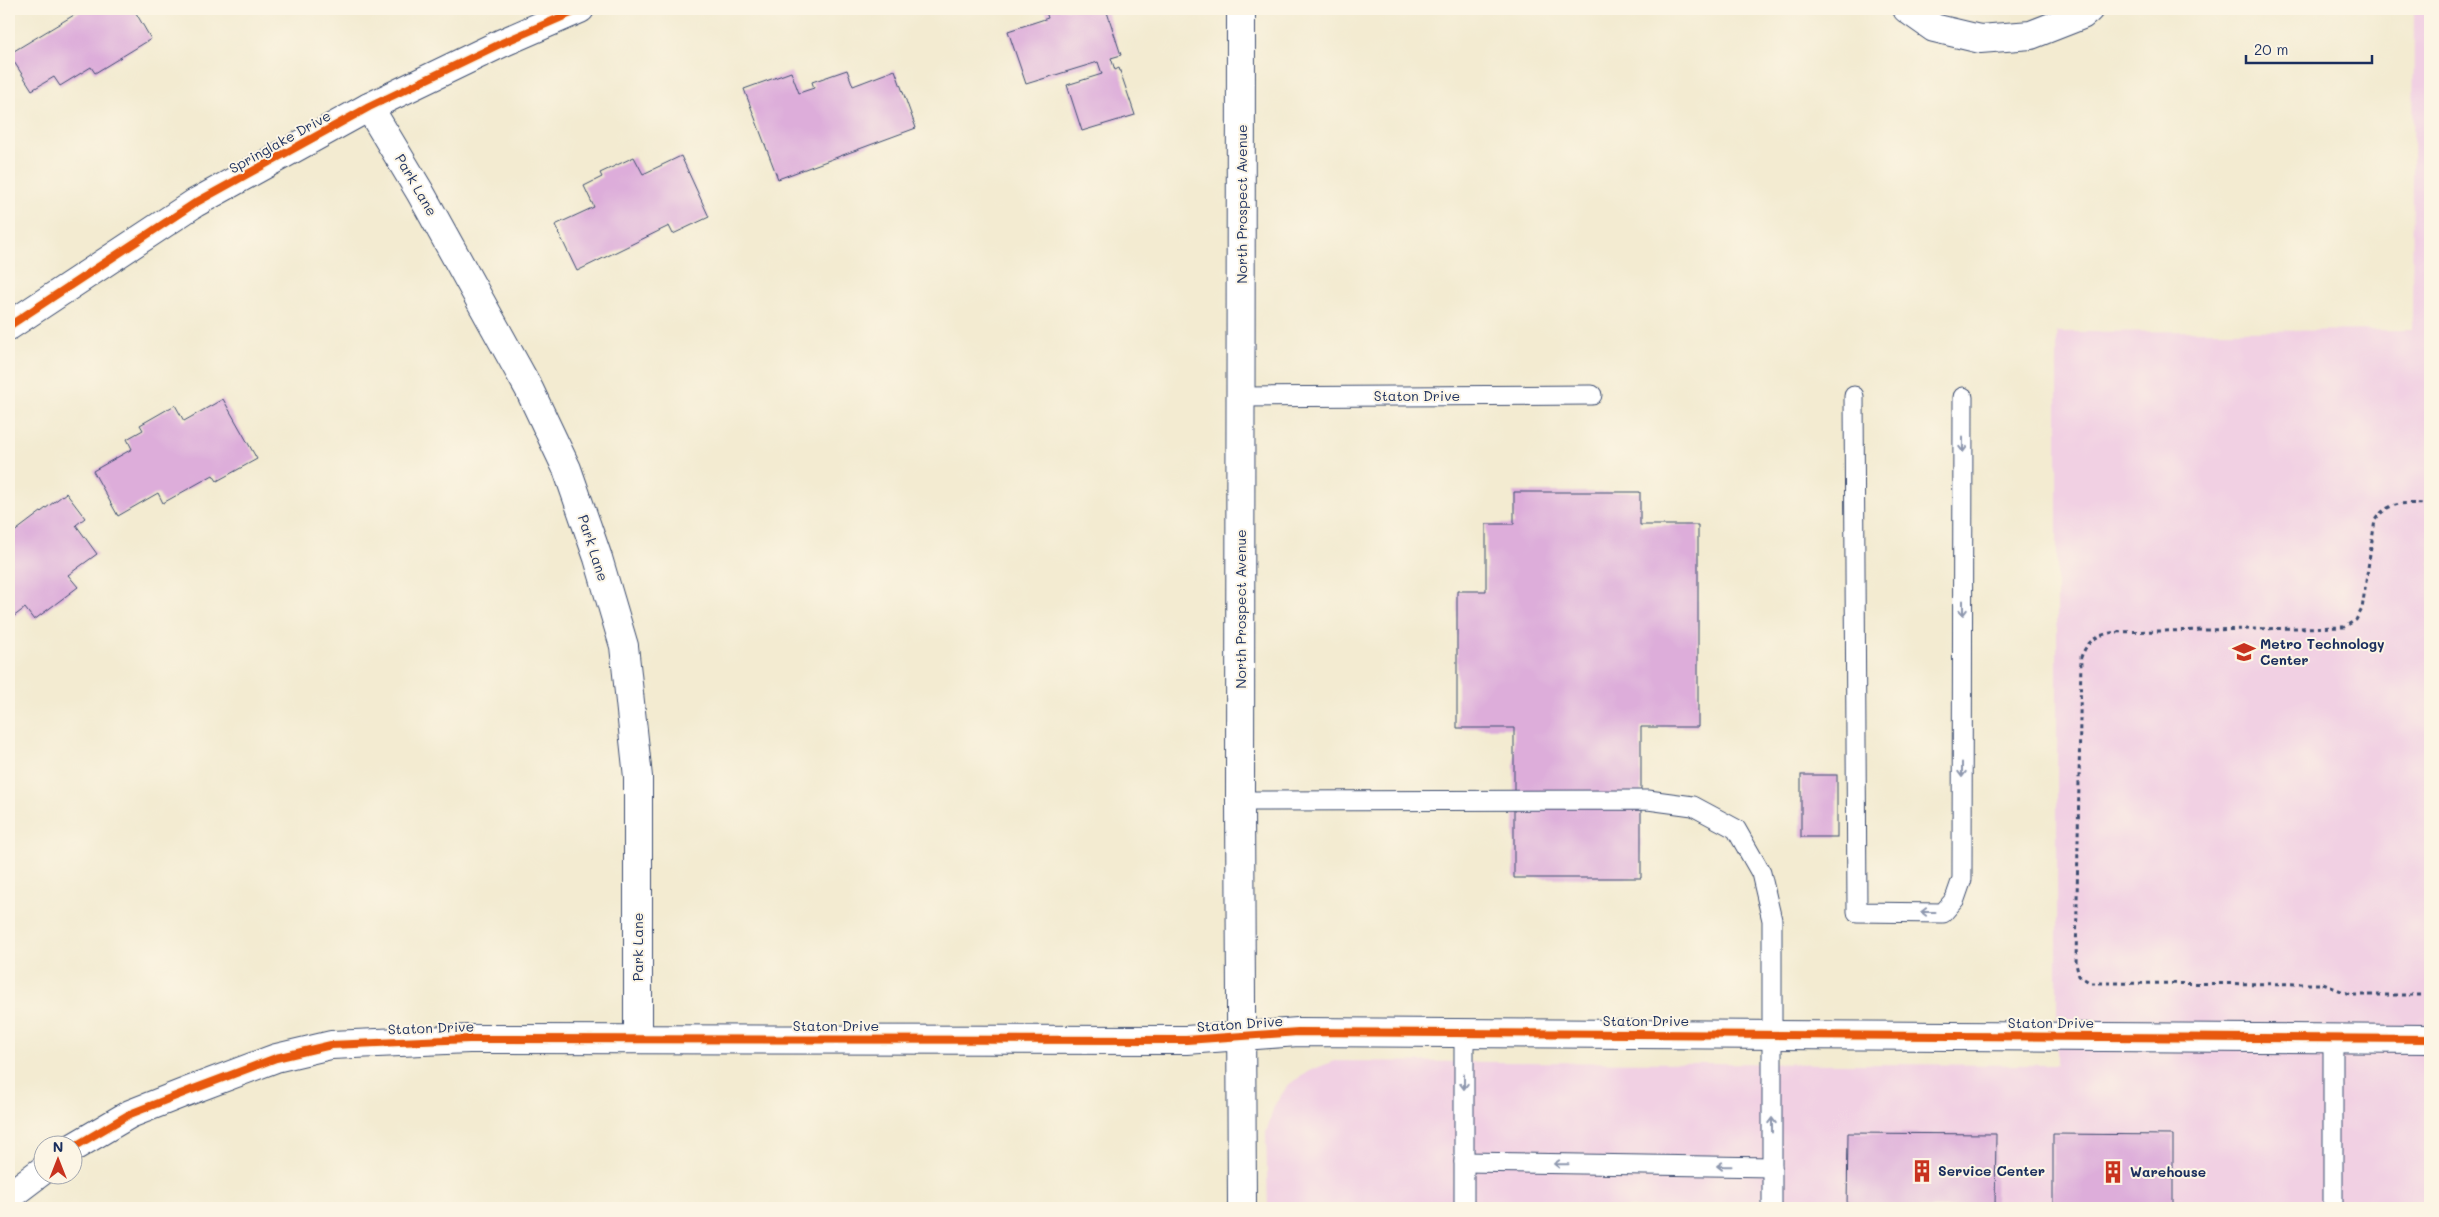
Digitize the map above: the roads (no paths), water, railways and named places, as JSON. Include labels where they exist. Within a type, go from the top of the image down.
[{"type":"street","name":"Springlake Drive","points":[[9,326],[196,202],[369,107],[502,43],[580,9]]},
{"type":"street","name":"North Prospect Avenue","points":[[1241,9],[1240,801],[1242,1208]]},
{"type":"street","points":[[1907,9],[1934,28],[1980,39],[2031,35],[2082,15],[2089,9]]},
{"type":"street","name":"Park Lane","points":[[369,107],[420,192],[533,398],[567,469],[598,558],[621,637],[633,723],[638,777],[638,1038]]},
{"type":"street","name":"Staton Drive","points":[[82,1142],[130,1114],[276,1058],[331,1046],[469,1039],[1186,1040],[1298,1032],[2430,1039]]},
{"type":"street","points":[[9,1196],[32,1178]]},
{"type":"lane","name":"Staton Drive","points":[[1242,397],[1592,395]]},
{"type":"lane","points":[[1854,396],[1857,912],[1943,912],[1955,899],[1962,879],[1963,397]]},
{"type":"lane","points":[[1240,801],[1648,800],[1692,806],[1736,830],[1761,873],[1772,920],[1772,1208]]},
{"type":"lane","points":[[1464,1034],[1464,1208]]},
{"type":"lane","points":[[2333,1038],[2333,1208]]},
{"type":"lane","points":[[1464,1162],[1772,1167]]},
{"type":"place","name":"Metro Technology Center","points":[[2244,652]]},
{"type":"place","name":"Service Center","points":[[1922,1171]]},
{"type":"place","name":"Warehouse","points":[[2113,1172]]}]
